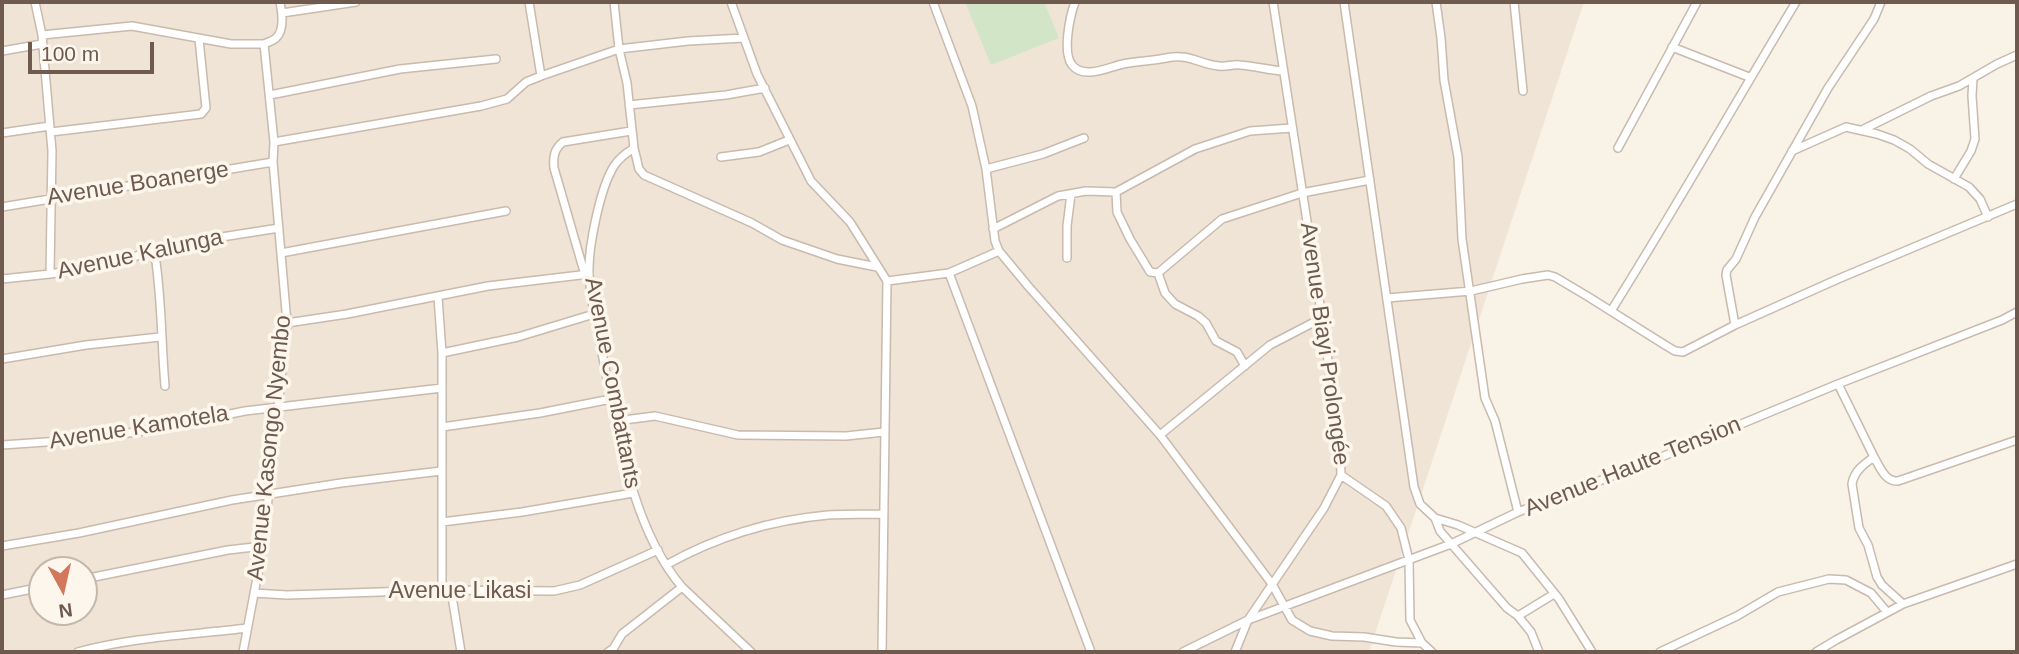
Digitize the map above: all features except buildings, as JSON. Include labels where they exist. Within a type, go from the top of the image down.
[{"type":"street","points":[[35,2],[50,129],[50,274]]},
{"type":"street","points":[[41,35],[132,26],[231,44],[264,44],[276,38],[281,30],[280,2]]},
{"type":"street","points":[[282,13],[356,2]]},
{"type":"street","points":[[529,2],[541,76]]},
{"type":"street","points":[[614,2],[619,49],[627,83],[631,131],[639,169],[644,175],[752,223],[782,240],[836,259],[877,267]]},
{"type":"street","points":[[732,2],[752,61],[811,181],[850,222],[887,281],[882,652]]},
{"type":"street","points":[[933,2],[972,106],[986,169],[993,229],[999,251],[1160,435],[1272,584],[1292,620],[1310,631],[1332,636],[1422,643]]},
{"type":"street","points":[[1075,2],[1069,26],[1068,47],[1069,59],[1078,69],[1101,71],[1123,64],[1188,56],[1217,66],[1239,64],[1283,71]]},
{"type":"street","name":"Avenue Biayi Prolongée","points":[[1272,2],[1322,318],[1340,447],[1341,475],[1386,506],[1401,528],[1409,560],[1410,620],[1422,643],[1432,652]]},
{"type":"street","points":[[1344,2],[1414,486],[1420,504],[1434,518],[1440,531],[1531,632],[1539,652]]},
{"type":"street","points":[[1436,2],[1444,80],[1458,157],[1462,239],[1485,398],[1495,421],[1518,512]]},
{"type":"street","points":[[1514,2],[1523,91]]},
{"type":"street","points":[[1618,148],[1697,2]]},
{"type":"street","points":[[1611,311],[1659,235],[1749,77],[1796,2]]},
{"type":"street","points":[[1735,325],[1727,270],[1736,259],[1745,235],[1791,152],[1828,88],[1874,19],[1881,2]]},
{"type":"street","points":[[274,142],[481,106],[507,99],[526,82],[619,49],[744,38]]},
{"type":"street","points":[[2,133],[201,114],[206,108],[199,39]]},
{"type":"street","points":[[2,51],[42,44]]},
{"type":"street","name":"Avenue Kasongo Nyembo","points":[[243,652],[263,546],[287,323],[264,44]]},
{"type":"street","points":[[1671,47],[1749,77]]},
{"type":"street","points":[[1863,130],[1931,96],[1959,86],[2017,55]]},
{"type":"street","points":[[270,95],[400,69],[496,59]]},
{"type":"street","points":[[1954,179],[1971,152],[1975,139],[1973,78]]},
{"type":"street","points":[[629,105],[726,95],[765,88]]},
{"type":"street","points":[[1791,152],[1841,128],[1852,127],[1894,140],[1969,187],[1980,199],[1988,217]]},
{"type":"street","points":[[993,229],[1058,196],[1086,191],[1115,192],[1195,149],[1250,131],[1292,128]]},
{"type":"street","points":[[287,323],[488,286],[587,274],[554,168],[557,147],[563,142],[631,131]]},
{"type":"street","points":[[986,169],[1044,154],[1084,138]]},
{"type":"street","points":[[721,158],[759,152],[789,140]]},
{"type":"street","name":"Avenue Combattants","points":[[634,148],[621,157],[608,178],[592,234],[587,274],[616,421],[633,493],[658,550],[682,587],[751,652]]},
{"type":"street","name":"Avenue Boanerge","points":[[2,207],[273,162]]},
{"type":"street","points":[[1115,192],[1116,212],[1130,239],[1150,272],[1158,273],[1222,219],[1302,193],[1370,180]]},
{"type":"street","points":[[1067,258],[1071,194]]},
{"type":"street","points":[[1387,298],[1471,291],[1548,275],[1675,351],[1689,350],[1735,325],[1838,279],[2017,204]]},
{"type":"street","points":[[281,253],[506,211]]},
{"type":"street","name":"Avenue Kalunga","points":[[2,279],[124,261],[154,249],[279,228]]},
{"type":"street","points":[[154,249],[158,274],[164,386]]},
{"type":"street","points":[[887,281],[949,273],[999,251]]},
{"type":"street","points":[[949,273],[1091,652]]},
{"type":"street","points":[[1158,273],[1165,293],[1175,304],[1206,323],[1216,341],[1237,352],[1245,366]]},
{"type":"street","points":[[438,297],[442,353],[442,590]]},
{"type":"street","name":"Avenue Haute Tension","points":[[1183,652],[1248,620],[1451,544],[1518,512],[1654,460],[2017,312]]},
{"type":"street","points":[[442,353],[519,337],[594,314]]},
{"type":"street","points":[[1160,435],[1270,345],[1322,318]]},
{"type":"street","points":[[2,359],[86,345],[160,337]]},
{"type":"street","points":[[1838,384],[1874,457],[1887,478],[1892,481],[2017,440]]},
{"type":"street","name":"Avenue Kamotela","points":[[2,445],[75,440],[151,430],[277,407],[442,388]]},
{"type":"street","points":[[442,427],[540,413],[611,399]]},
{"type":"street","points":[[616,421],[654,416],[738,435],[846,436],[884,432]]},
{"type":"street","points":[[1874,457],[1853,477],[1859,528],[1868,545],[1879,581],[1903,604]]},
{"type":"street","points":[[2,546],[79,533],[232,500],[441,471]]},
{"type":"street","points":[[1235,652],[1248,620],[1324,509],[1341,475]]},
{"type":"street","points":[[442,522],[522,512],[633,493]]},
{"type":"street","points":[[667,565],[702,545],[775,523],[828,515],[883,514]]},
{"type":"street","points":[[1434,518],[1522,553],[1571,616],[1592,652]]},
{"type":"street","points":[[98,576],[228,550],[263,546]]},
{"type":"street","name":"Avenue Likasi","points":[[254,593],[442,590],[539,592],[567,589],[658,550]]},
{"type":"street","points":[[1816,652],[1903,604],[2017,564]]},
{"type":"street","points":[[1660,652],[1737,616],[1778,592],[1829,579],[1846,580],[1871,593],[1887,612]]},
{"type":"street","points":[[607,652],[613,649],[622,634],[682,587]]},
{"type":"street","points":[[2,595],[28,590]]},
{"type":"street","points":[[451,590],[461,652]]},
{"type":"street","points":[[1518,617],[1555,594]]},
{"type":"street","points":[[78,652],[134,641],[247,628]]},
{"type":"shaded area","points":[[2,2],[1584,2],[1369,652],[2,652]]},
{"type":"green space","points":[[965,2],[1044,2],[1059,38],[991,65]]}]
